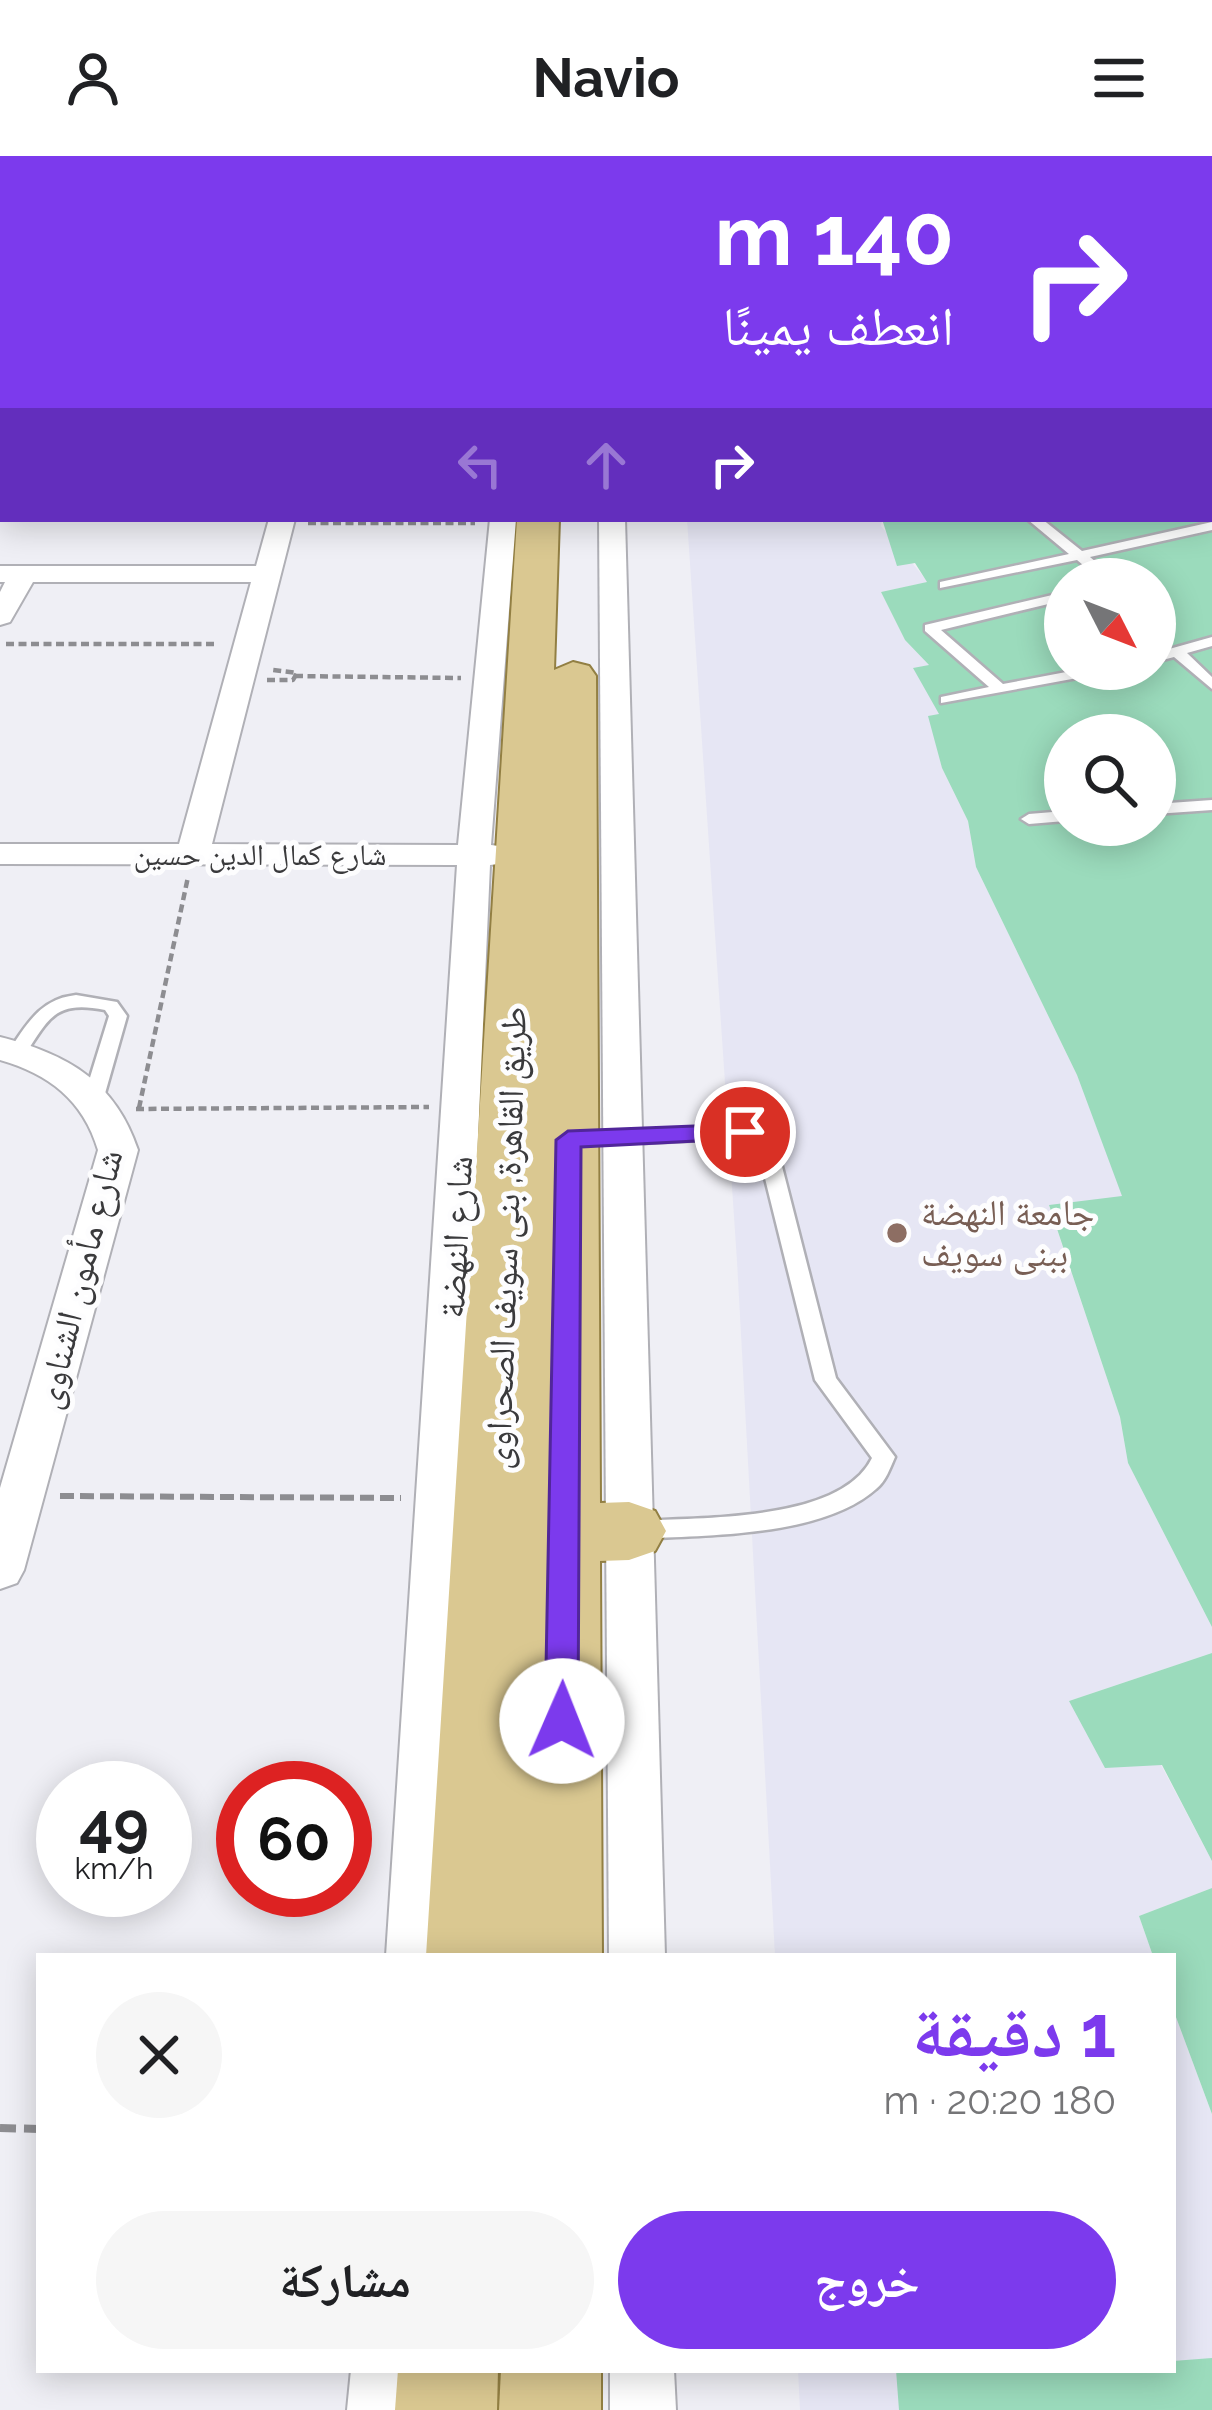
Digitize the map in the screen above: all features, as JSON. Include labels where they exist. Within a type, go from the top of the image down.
[{"type":"main road","name":"طريق القاهرة, بنى سويف الصحراوى","points":[[470,1953],[498,855],[514,522]]},
{"type":"main road","name":"طريق القاهرة, بنى سويف الصحراوى","points":[[558,1953],[597,1532],[594,703],[576,522]]},
{"type":"main road","points":[[446,2410],[448,2373]]},
{"type":"main road","points":[[550,2410],[551,2373]]},
{"type":"street","points":[[193,854],[282,522]]},
{"type":"street","name":"شارع النهضة","points":[[414,1953],[463,1107],[498,855],[489,678],[514,522]]},
{"type":"street","points":[[594,703],[612,522]]},
{"type":"street","points":[[0,616],[12,574],[268,574]]},
{"type":"street","name":"شارع كمال الدين حسين","points":[[0,854],[498,855]]},
{"type":"street","name":"شارع مأمون الشناوى","points":[[0,1570],[118,1150],[112,1105],[61,1070],[8,1050]]},
{"type":"street","points":[[597,1532],[637,1953]]},
{"type":"street","points":[[380,2410],[383,2373]]},
{"type":"street","points":[[642,2373],[643,2410]]},
{"type":"lane","points":[[1038,522],[1082,557]]},
{"type":"lane","points":[[945,585],[1212,526]]},
{"type":"lane","points":[[1001,690],[930,628],[1044,601]]},
{"type":"lane","points":[[1212,641],[1178,652],[1212,685]]},
{"type":"lane","points":[[946,700],[1044,681]]},
{"type":"lane","points":[[1176,808],[1212,805]]},
{"type":"lane","points":[[1029,818],[1044,817]]},
{"type":"lane","points":[[8,1050],[54,1002],[73,997],[111,1006],[118,1016],[112,1105]]},
{"type":"lane","points":[[595,1139],[745,1132],[766,1143],[826,1380],[884,1457],[876,1478],[862,1491],[816,1509],[767,1520],[597,1532]]},
{"type":"path","points":[[0,644],[249,644]]},
{"type":"path","points":[[296,676],[489,678]]},
{"type":"path","points":[[193,854],[112,1105],[463,1107]]},
{"type":"path","points":[[22,1496],[440,1499]]},
{"type":"path","points":[[0,2128],[36,2128]]},
{"type":"shaded area","name":"جامعة النهضة ببنى سويف","points":[[687,522],[882,522],[928,582],[881,592],[905,640],[930,666],[914,669],[940,715],[929,716],[942,768],[968,821],[976,867],[1077,1075],[1123,1197],[1049,1206],[1120,1417],[1128,1463],[1212,1627],[1212,1653],[1069,1701],[1161,1765],[1212,1861],[1212,1888],[1139,1916],[1152,1953],[775,1953],[737,1261]]},
{"type":"shaded area","points":[[1176,2017],[1212,2114],[1212,2410],[800,2410],[798,2373],[1176,2373]]},
{"type":"green space","points":[[883,522],[1212,522],[1212,1627],[1128,1463],[1120,1417],[1049,1205],[1122,1196],[1077,1075],[976,867],[968,821],[942,768],[928,716],[939,714],[913,668],[929,665],[905,640],[881,592],[927,582],[915,563],[897,566]]},
{"type":"green space","points":[[1212,1653],[1212,1861],[1162,1765],[1105,1768],[1069,1701]]},
{"type":"green space","points":[[1212,1888],[1212,2114],[1176,2017],[1176,1953],[1152,1953],[1139,1916]]},
{"type":"green space","points":[[1212,2358],[1212,2410],[899,2410],[896,2373],[1176,2373],[1176,2361]]},
{"type":"place","name":"جامعة النهضة ببنى سويف","points":[[897,1233]]},
{"type":"route","points":[[562,1721],[568,1140],[745,1132]]}]
